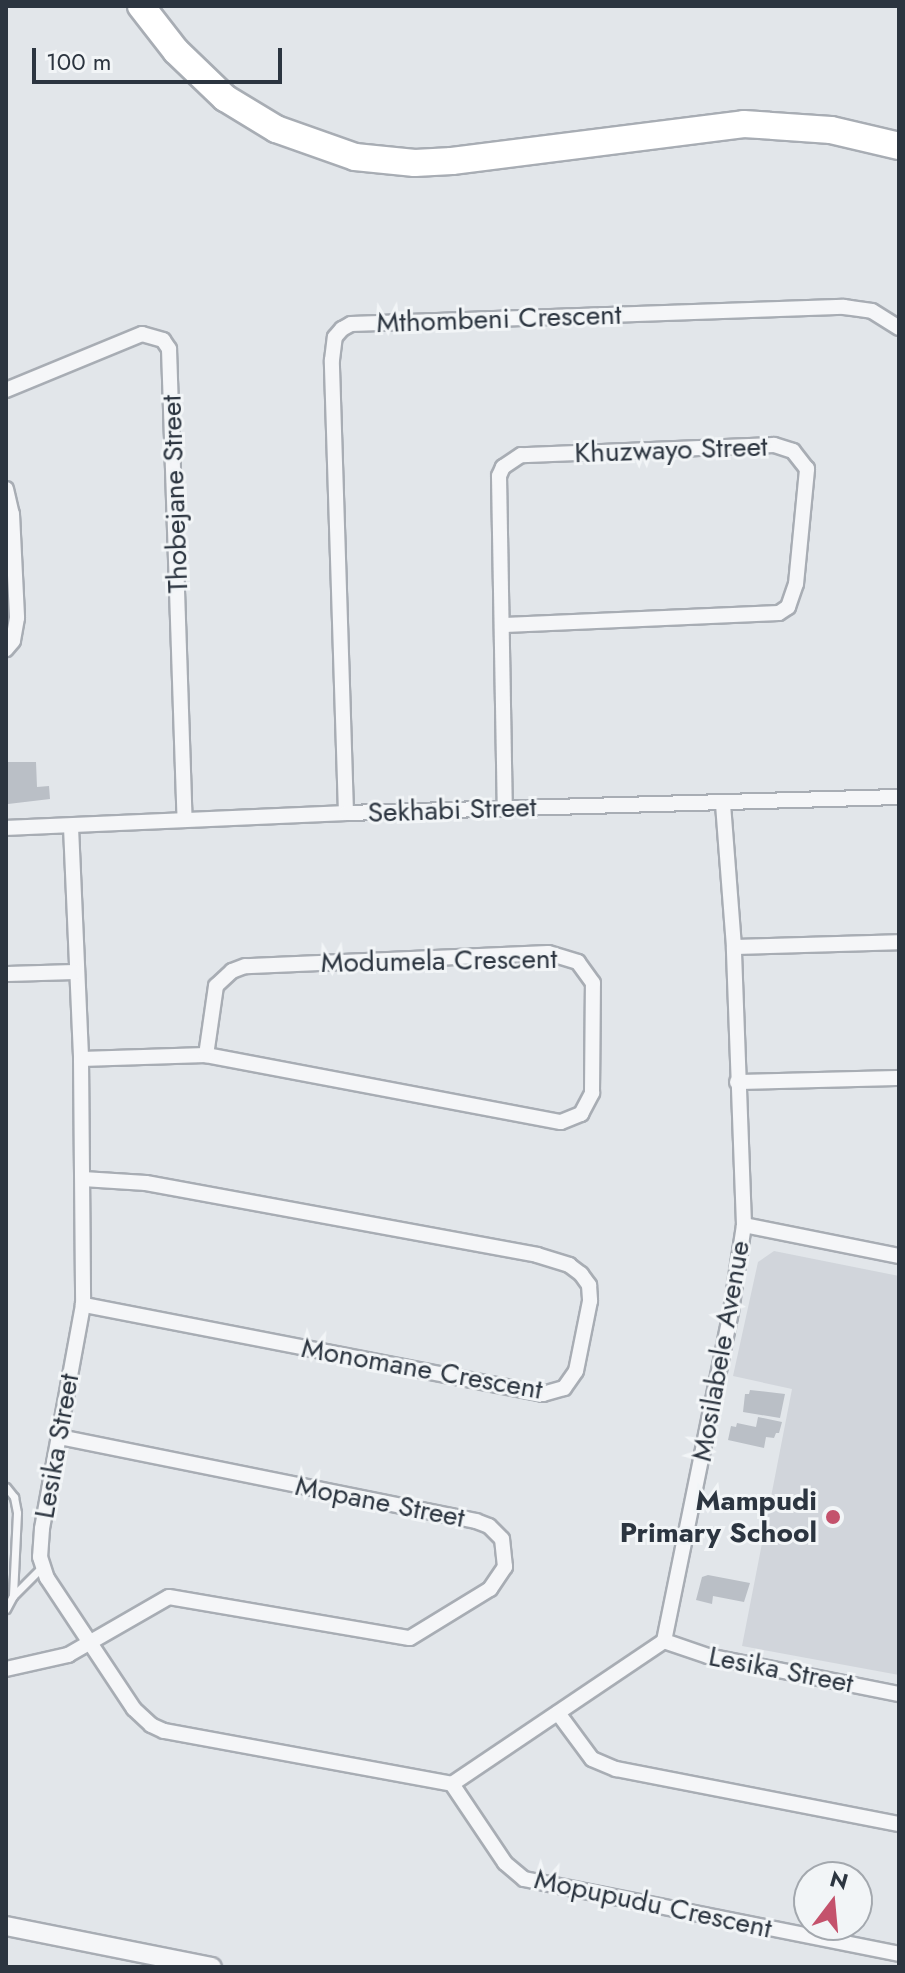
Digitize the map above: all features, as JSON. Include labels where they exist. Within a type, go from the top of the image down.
[{"type":"highway","points":[[141,6],[176,51],[225,98],[276,129],[355,157],[415,163],[452,161],[744,124],[831,130],[899,146]]},
{"type":"street","name":"Mthombeni Crescent","points":[[346,813],[332,360],[335,337],[342,329],[351,324],[844,307],[872,311],[899,328]]},
{"type":"street","name":"Thobejane Street","points":[[6,390],[142,334],[163,340],[169,349],[185,820]]},
{"type":"street","name":"Khuzwayo Street","points":[[505,625],[779,613],[788,607],[796,584],[807,469],[793,451],[774,445],[521,455],[510,459],[499,476],[505,625],[505,808]]},
{"type":"street","points":[[6,489],[12,514],[17,618],[13,641],[6,649]]},
{"type":"street","name":"Sekhabi Street","points":[[6,828],[346,813],[899,797]]},
{"type":"street","name":"Mosilabele Avenue","points":[[664,1641],[731,1311],[744,1225],[734,947],[723,803]]},
{"type":"street","name":"Lesika Street","points":[[43,1566],[42,1529],[83,1305],[81,1059],[71,827]]},
{"type":"street","points":[[734,947],[899,942]]},
{"type":"street","name":"Modumela Crescent","points":[[81,1059],[206,1055],[561,1122],[581,1114],[592,1093],[593,983],[578,962],[548,953],[245,966],[232,971],[216,986],[206,1055]]},
{"type":"street","points":[[6,974],[76,972]]},
{"type":"street","points":[[737,1082],[899,1078]]},
{"type":"street","name":"Monomane Crescent","points":[[83,1179],[146,1183],[537,1255],[569,1265],[581,1274],[589,1285],[590,1301],[576,1371],[564,1388],[543,1394],[83,1305]]},
{"type":"street","points":[[744,1225],[899,1256]]},
{"type":"street","name":"Mopane Street","points":[[6,1669],[55,1660],[157,1602],[181,1597],[410,1638],[497,1583],[505,1567],[505,1548],[496,1531],[476,1521],[58,1437]]},
{"type":"street","points":[[43,1566],[134,1709],[151,1725],[164,1731],[452,1784],[664,1641]]},
{"type":"street","name":"Lesika Street","points":[[664,1641],[708,1656],[899,1694]]},
{"type":"street","points":[[558,1713],[592,1759],[616,1769],[899,1824]]},
{"type":"street","name":"Mopupudu Crescent","points":[[452,1784],[505,1863],[524,1879],[899,1954]]},
{"type":"street","points":[[6,1926],[212,1967]]},
{"type":"lane","points":[[6,1487],[14,1497],[17,1513],[13,1596]]},
{"type":"lane","points":[[6,1609],[13,1596],[43,1566]]},
{"type":"shaded area","name":"Mampudi Primary School","points":[[774,1251],[899,1276],[899,1675],[742,1646],[792,1389],[733,1376],[758,1262]]},
{"type":"building","points":[[7,762],[36,762],[37,787],[49,786],[50,799],[8,804]]},
{"type":"building","points":[[750,1390],[785,1394],[780,1418],[743,1412],[745,1394],[749,1394]]},
{"type":"building","points":[[758,1417],[782,1422],[774,1438],[766,1437],[764,1448],[728,1440],[731,1426],[736,1427],[737,1423],[756,1427]]},
{"type":"building","points":[[708,1575],[750,1583],[744,1602],[713,1596],[712,1604],[696,1600],[702,1577]]},
{"type":"place","name":"Mampudi Primary School","points":[[833,1517]]}]
